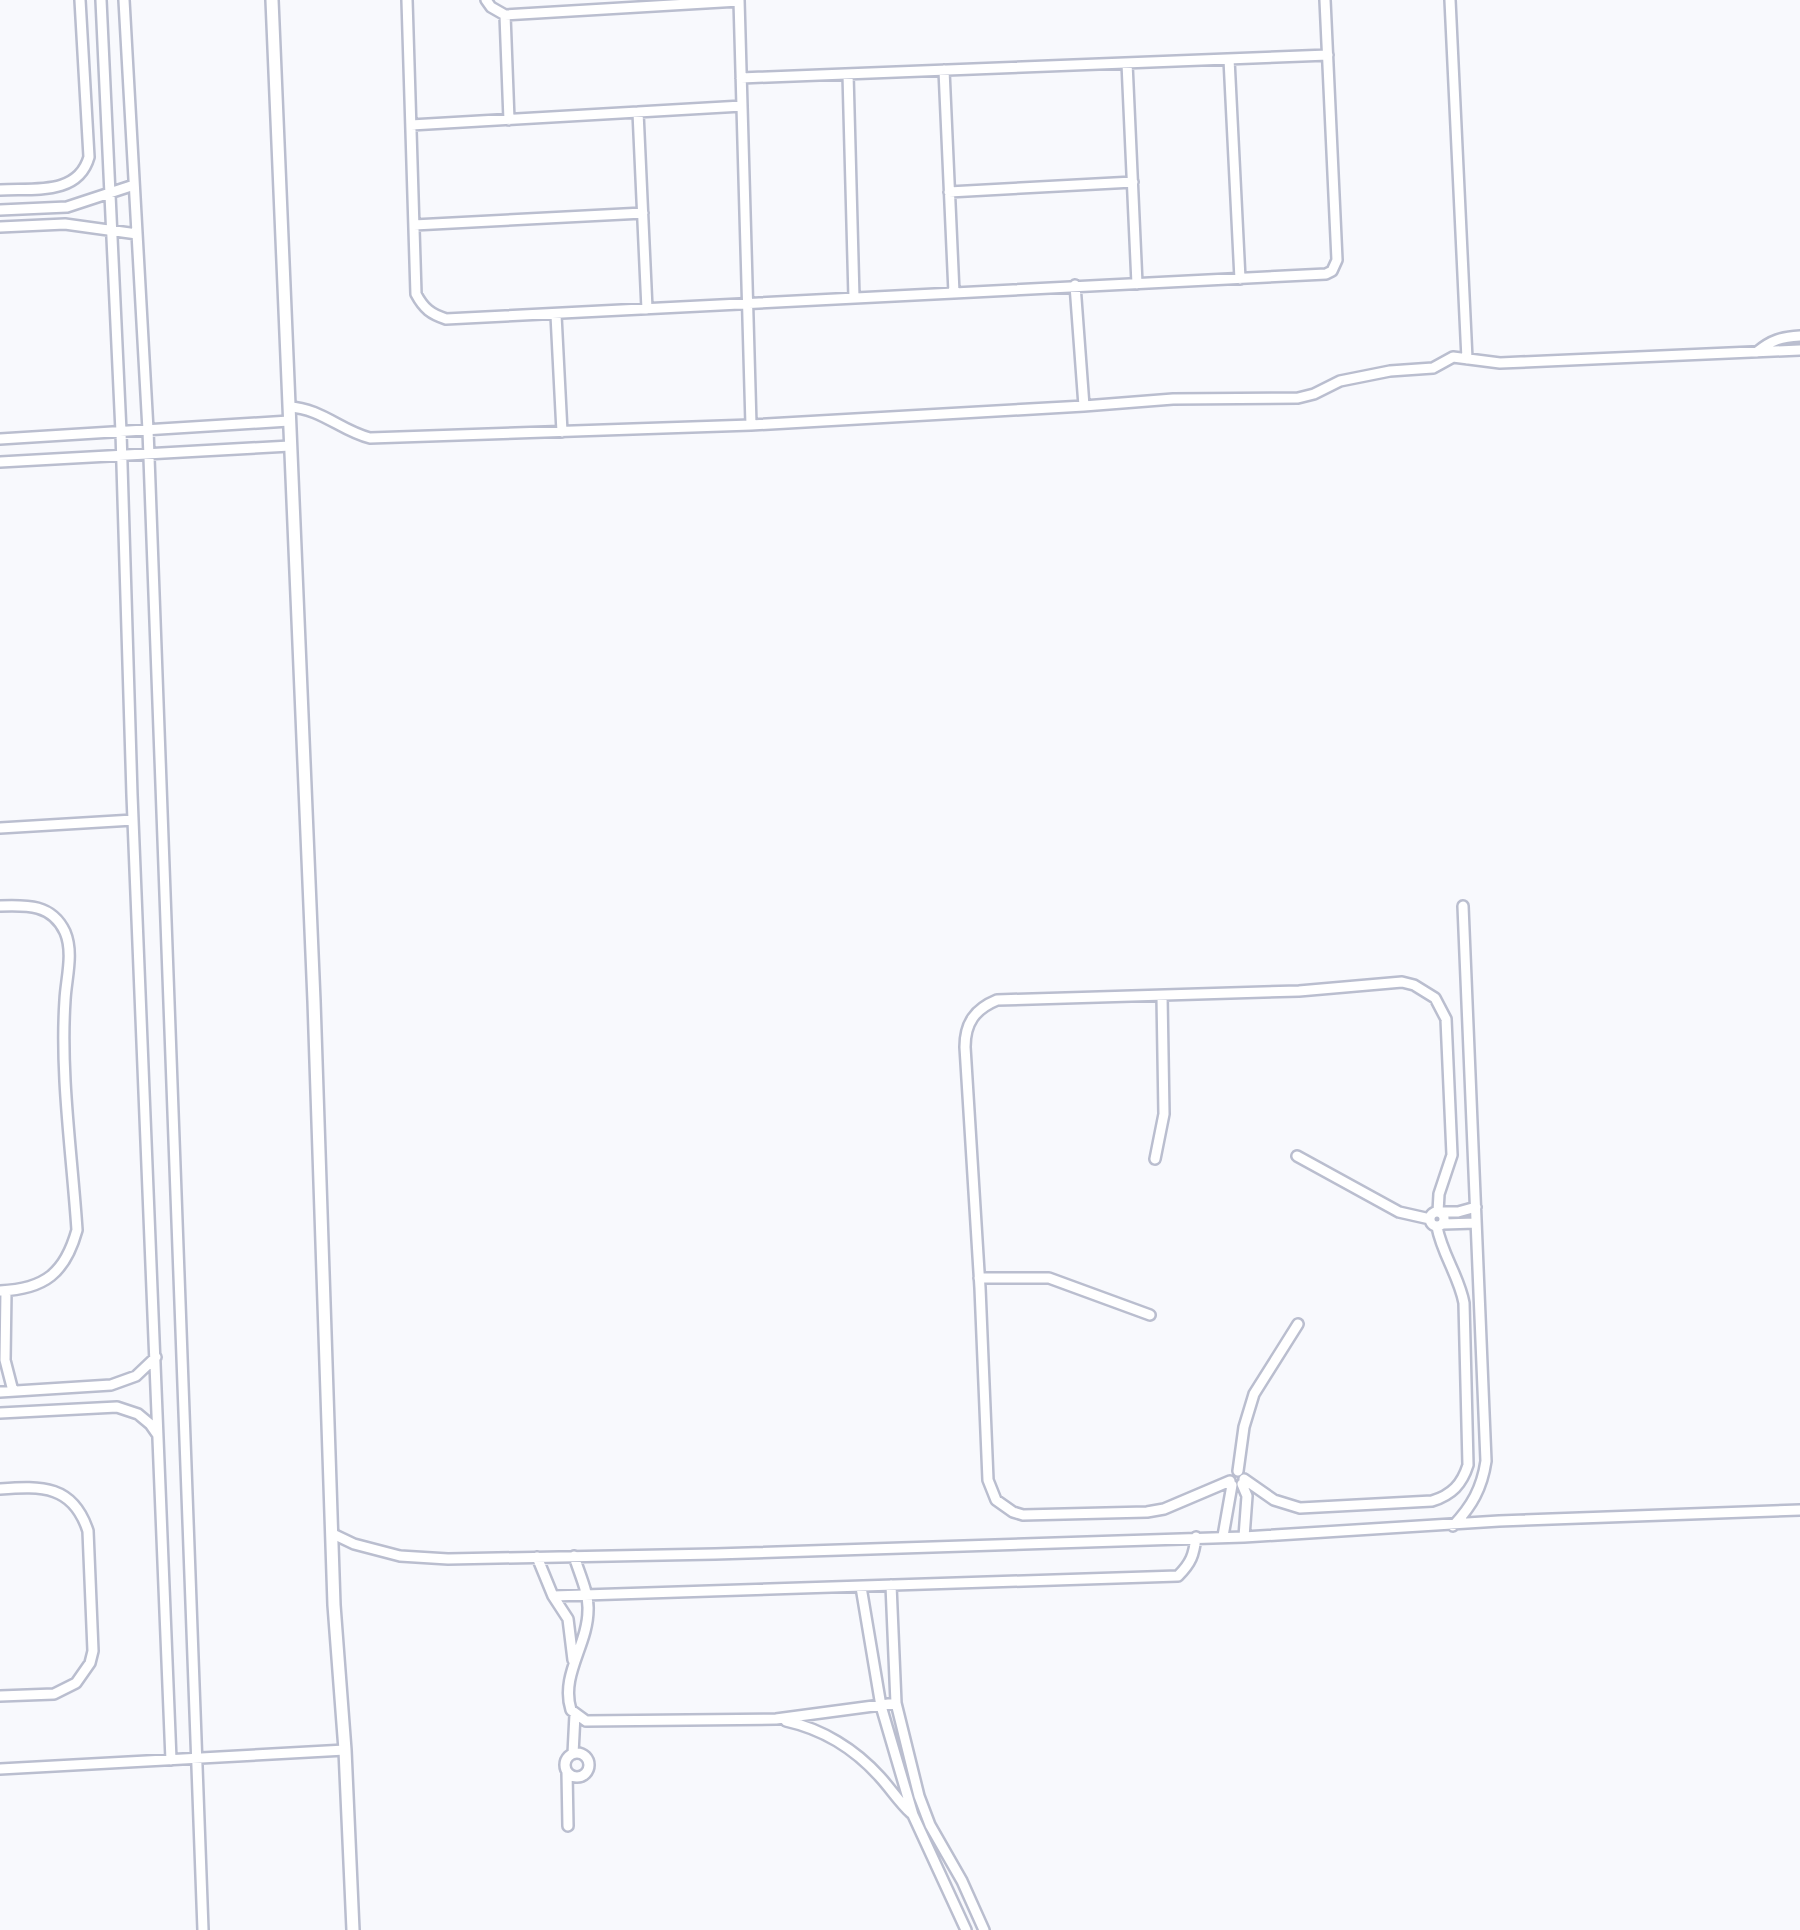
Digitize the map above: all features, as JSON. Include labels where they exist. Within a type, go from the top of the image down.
[{"type":"street","points":[[0,190],[59,187],[76,180],[86,166],[89,157],[80,0]]},
{"type":"street","points":[[101,0],[171,1760]]},
{"type":"street","points":[[124,0],[148,430],[203,1930]]},
{"type":"street","points":[[272,0],[334,1604],[354,1930]]},
{"type":"street","points":[[406,0],[416,294],[422,306],[446,319],[1326,274],[1337,260],[1325,0]]},
{"type":"street","points":[[486,0],[490,7],[505,15],[739,0],[751,425]]},
{"type":"street","points":[[1450,0],[1467,360]]},
{"type":"street","points":[[505,15],[509,120]]},
{"type":"street","points":[[741,78],[1328,55]]},
{"type":"street","points":[[1229,59],[1240,278]]},
{"type":"street","points":[[1127,63],[1137,284]]},
{"type":"street","points":[[944,70],[954,293]]},
{"type":"street","points":[[848,74],[854,298]]},
{"type":"street","points":[[410,125],[742,106]]},
{"type":"street","points":[[638,112],[647,309]]},
{"type":"street","points":[[949,192],[1133,182]]},
{"type":"street","points":[[0,210],[66,206],[134,185]]},
{"type":"street","points":[[414,225],[643,213]]},
{"type":"street","points":[[0,227],[65,224],[137,234]]},
{"type":"street","points":[[1075,286],[1084,406]]},
{"type":"street","points":[[556,314],[562,432]]},
{"type":"street","points":[[1757,352],[1783,336],[1800,336]]},
{"type":"street","points":[[0,439],[148,430],[316,412],[370,438],[751,425],[1173,399],[1298,398],[1347,379],[1433,368],[1453,357],[1500,363],[1800,350]]},
{"type":"street","points":[[0,462],[290,446]]},
{"type":"street","points":[[0,828],[133,820]]},
{"type":"street","points":[[0,906],[33,905],[47,911],[66,934],[70,949],[64,1039],[77,1230],[71,1251],[59,1270],[41,1283],[3,1291],[6,1368],[14,1392]]},
{"type":"street","points":[[1454,1526],[1476,1497],[1486,1461],[1463,906]]},
{"type":"street","points":[[1402,982],[1425,990],[1442,1008],[1446,1019],[1452,1155],[1439,1194],[1438,1219],[1442,1247],[1464,1303],[1468,1464],[1460,1484],[1432,1501],[1300,1508],[1274,1500],[1237,1480],[1156,1511],[1024,1514],[996,1500],[988,1480],[965,1047],[969,1022],[986,1005],[998,1000],[1300,991],[1402,982]]},
{"type":"street","points":[[1154,1159],[1164,1114],[1162,996]]},
{"type":"street","points":[[1298,1156],[1399,1212],[1476,1224]]},
{"type":"street","points":[[1438,1219],[1476,1207]]},
{"type":"street","points":[[979,1278],[1049,1278],[1150,1315]]},
{"type":"street","points":[[1223,1536],[1254,1394],[1298,1324]]},
{"type":"street","points":[[0,1392],[120,1383],[136,1376],[156,1357]]},
{"type":"street","points":[[0,1413],[118,1407],[144,1418],[159,1437]]},
{"type":"street","points":[[1237,1480],[1247,1496],[1244,1537]]},
{"type":"street","points":[[0,1489],[42,1487],[55,1491],[84,1518],[88,1531],[92,1651],[84,1674],[66,1690],[0,1696]]},
{"type":"street","points":[[333,1534],[377,1551],[412,1558],[448,1559],[1244,1537],[1499,1521],[1800,1510]]},
{"type":"street","points":[[553,1596],[1178,1576],[1194,1556],[1196,1537]]},
{"type":"street","points":[[574,1556],[589,1608],[568,1695],[575,1714],[592,1722],[776,1719],[896,1703]]},
{"type":"street","points":[[537,1557],[553,1596],[568,1619],[574,1663]]},
{"type":"street","points":[[890,1585],[896,1703],[924,1810],[984,1930]]},
{"type":"street","points":[[861,1587],[881,1706],[913,1815],[966,1930]]},
{"type":"street","points":[[574,1754],[575,1714]]},
{"type":"street","points":[[776,1719],[824,1734],[853,1752],[913,1815]]},
{"type":"street","points":[[0,1769],[345,1750]]},
{"type":"street","points":[[568,1772],[575,1777],[584,1774],[586,1758],[574,1754],[565,1764],[568,1826]]}]
